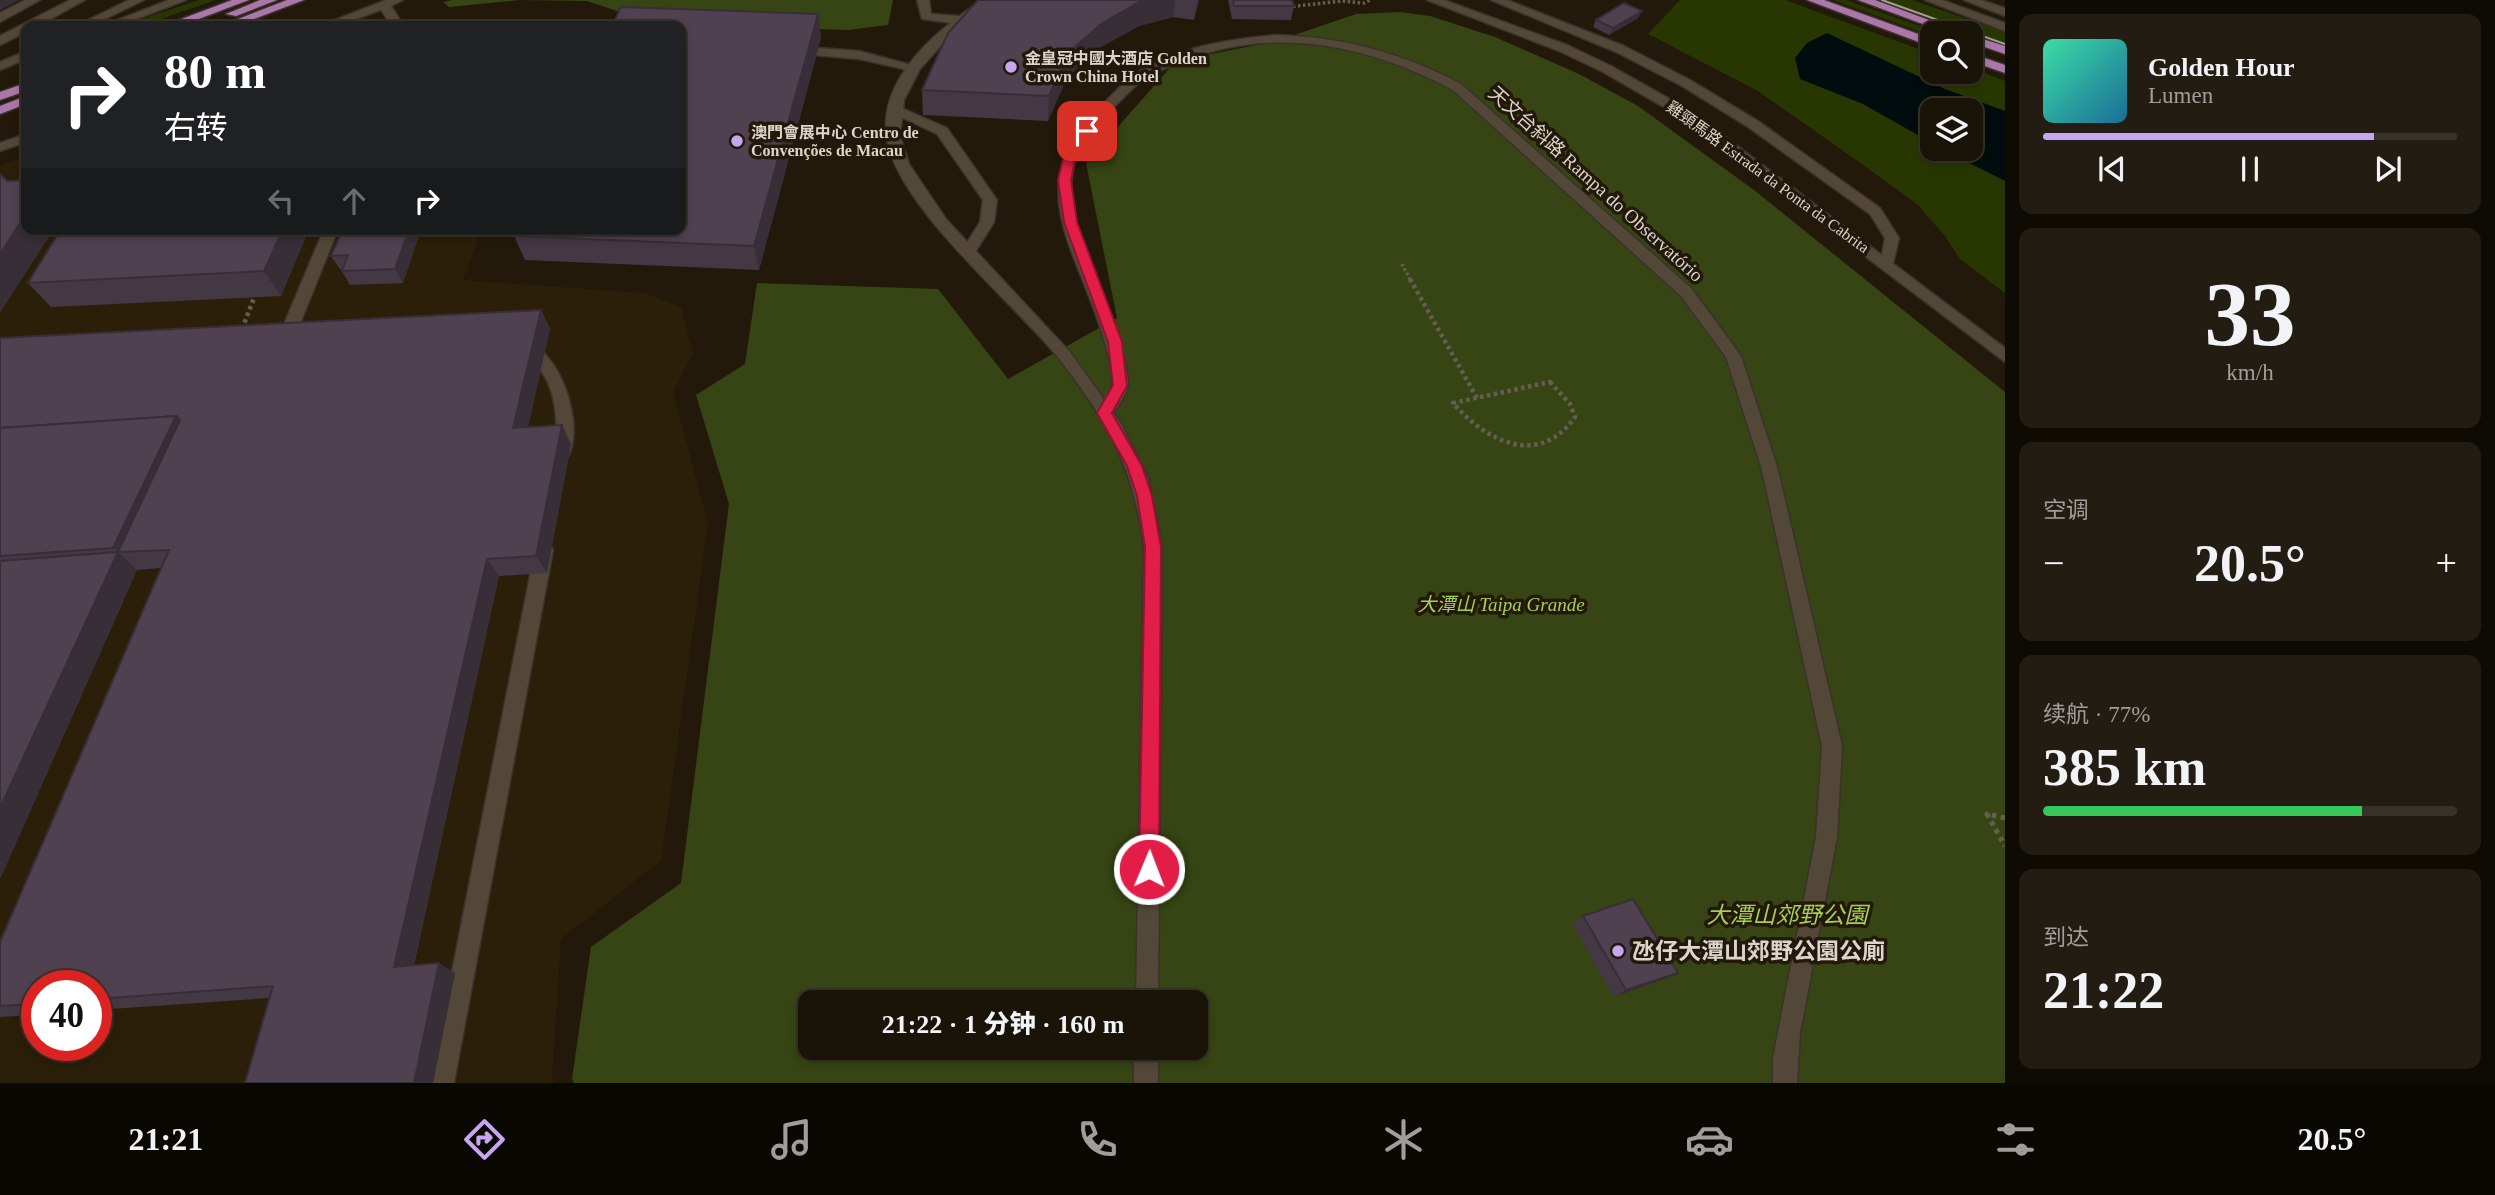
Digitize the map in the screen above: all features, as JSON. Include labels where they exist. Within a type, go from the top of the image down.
[{"type":"main road","points":[[183,21],[243,0]]},
{"type":"main road","points":[[212,21],[271,0]]},
{"type":"main road","points":[[240,21],[298,0]]},
{"type":"main road","points":[[1813,0],[1920,39]]},
{"type":"main road","points":[[1864,0],[1924,21]]},
{"type":"main road","points":[[1983,42],[2005,50]]},
{"type":"main road","points":[[1983,61],[2005,69]]},
{"type":"main road","points":[[0,86],[21,79]]},
{"type":"main road","points":[[0,96],[21,89]]},
{"type":"main road","points":[[0,110],[21,102]]},
{"type":"street","points":[[0,18],[34,0]]},
{"type":"street","points":[[39,21],[79,0]]},
{"type":"street","points":[[93,21],[138,0]]},
{"type":"street","points":[[108,21],[159,0]]},
{"type":"street","points":[[122,21],[180,0]]},
{"type":"street","points":[[340,21],[397,0]]},
{"type":"street","points":[[923,0],[926,17],[959,20]]},
{"type":"street","points":[[990,0],[959,20],[925,50],[913,68],[895,109],[892,134],[908,176],[918,193],[1065,355],[1105,413],[1135,466],[1144,496],[1153,547],[1147,990]]},
{"type":"street","name":"雞頸馬路 Estrada da Ponta da Cabrita","points":[[1433,0],[1563,48],[1651,93],[1723,140],[2005,356]]},
{"type":"street","points":[[1497,0],[1620,49],[1686,83],[1753,124],[1875,211],[1892,239],[1887,265]]},
{"type":"street","points":[[1931,0],[2005,27]]},
{"type":"street","points":[[1970,0],[2005,12]]},
{"type":"street","points":[[384,5],[395,21]]},
{"type":"street","points":[[0,41],[21,30]]},
{"type":"street","name":"天文台斜路 Rampa do Observatório","points":[[1105,413],[1120,386],[1115,342],[1070,222],[1065,180],[1071,150],[1102,111],[1140,76],[1184,55],[1221,45],[1268,38],[1325,41],[1404,59],[1432,71],[1457,87],[1686,292],[1733,356],[1770,470],[1831,736],[1833,784],[1828,839],[1795,1001],[1784,1071],[1785,1083]]},
{"type":"street","points":[[817,52],[859,55],[913,68]]},
{"type":"street","points":[[0,66],[21,57]]},
{"type":"street","points":[[895,109],[942,131],[990,200],[987,222],[969,251]]},
{"type":"street","points":[[0,147],[21,140]]},
{"type":"street","points":[[318,323],[285,325],[328,235]]},
{"type":"street","points":[[515,340],[536,354],[561,393],[564,442],[559,469]]},
{"type":"street","points":[[442,1083],[546,537]]},
{"type":"street","points":[[1146,1060],[1146,1083]]},
{"type":"path","points":[[1288,7],[1342,1],[1364,3],[1370,0]]},
{"type":"path","points":[[844,155],[868,157]]},
{"type":"path","points":[[1402,264],[1477,398]]},
{"type":"path","points":[[240,333],[254,298]]},
{"type":"path","points":[[1550,382],[1570,404],[1575,417],[1569,430],[1557,440],[1540,445],[1519,445],[1498,440],[1479,430],[1464,418],[1454,403],[1477,398],[1550,382]]},
{"type":"path","points":[[2005,818],[1987,814],[2005,846]]},
{"type":"shaded area","points":[[1827,33],[1920,77],[1920,84],[1934,84],[1970,98],[1920,98],[1920,136],[1863,104],[1800,79],[1795,58],[1807,43]]},
{"type":"shaded area","points":[[1983,103],[2005,111],[2005,181],[1966,161],[1983,161]]},
{"type":"shaded area","points":[[21,159],[21,235],[480,235],[463,280],[644,293],[681,307],[693,353],[673,392],[708,524],[661,861],[561,939],[552,1076],[554,1083],[0,1083],[0,166]]},
{"type":"green space","points":[[199,0],[216,0],[155,21],[136,21]]},
{"type":"green space","points":[[520,0],[449,7],[443,2]]},
{"type":"green space","points":[[520,0],[893,0],[888,25],[848,30],[686,25],[686,21],[647,21],[587,1]]},
{"type":"green space","points":[[1680,0],[1785,0],[1920,50],[1920,84],[1983,84],[1983,73],[2005,81],[2005,293],[1960,259],[1945,236],[1918,205],[1758,91],[1648,34]]},
{"type":"green space","points":[[1833,0],[1846,0],[1920,26],[1920,32]]},
{"type":"green space","points":[[1878,0],[1912,0],[1973,21],[1937,21]]},
{"type":"green space","name":"大潭山 Taipa Grande","points":[[1400,12],[1430,16],[1495,37],[1579,74],[1638,106],[1754,190],[2005,392],[2005,1083],[574,1083],[572,1079],[591,947],[681,883],[729,504],[696,395],[745,364],[757,283],[938,289],[1008,379],[1117,318],[1086,163],[1176,61],[1277,41],[1356,14]]},
{"type":"green space","points":[[1983,24],[2005,32],[2005,45],[1983,37]]},
{"type":"building","name":"金皇冠中國大酒店 Golden Crown China Hotel","points":[[978,0],[1146,0],[1101,24],[1068,53],[1049,96],[922,90],[948,33]]},
{"type":"building","points":[[1233,0],[1292,0],[1294,6],[1234,6]]},
{"type":"building","points":[[1624,3],[1642,11],[1613,28],[1596,20]]},
{"type":"building","name":"澳門會展中心 Centro de Convenções de Macau","points":[[621,7],[818,14],[754,246],[514,236],[686,235],[686,21],[614,21]]},
{"type":"building","points":[[0,174],[7,181],[21,180],[21,222],[0,254]]},
{"type":"building","points":[[57,235],[280,235],[264,271],[28,283]]},
{"type":"building","points":[[340,235],[407,235],[395,269],[342,271],[348,255],[331,256]]},
{"type":"building","points":[[541,310],[513,428],[562,425],[536,556],[487,559],[394,967],[439,963],[414,1083],[245,1083],[273,986],[112,998],[112,970],[21,970],[21,1005],[0,1006],[0,942],[169,550],[118,552],[180,420],[176,416],[0,428],[0,338]]},
{"type":"building","points":[[176,416],[113,548],[0,556],[0,428]]},
{"type":"building","points":[[118,552],[0,808],[0,561]]},
{"type":"building","name":"氹仔大潭山郊野公園公廁","points":[[1633,899],[1678,973],[1626,990],[1583,916]]},
{"type":"tram line","points":[[1882,0],[2005,44]]},
{"type":"place","name":"金皇冠中國大酒店 Golden Crown China Hotel","points":[[1011,67]]},
{"type":"place","name":"澳門會展中心 Centro de Convenções de Macau","points":[[737,141]]},
{"type":"place","name":"氹仔大潭山郊野公園公廁","points":[[1618,951]]},
{"type":"route","points":[[1087,131],[1071,150],[1065,180],[1070,222],[1115,342],[1120,386],[1105,413],[1135,466],[1144,496],[1153,547],[1149,869]]},
{"type":"park label","name":"大潭山郊野公園","points":[[1787,915]]}]
